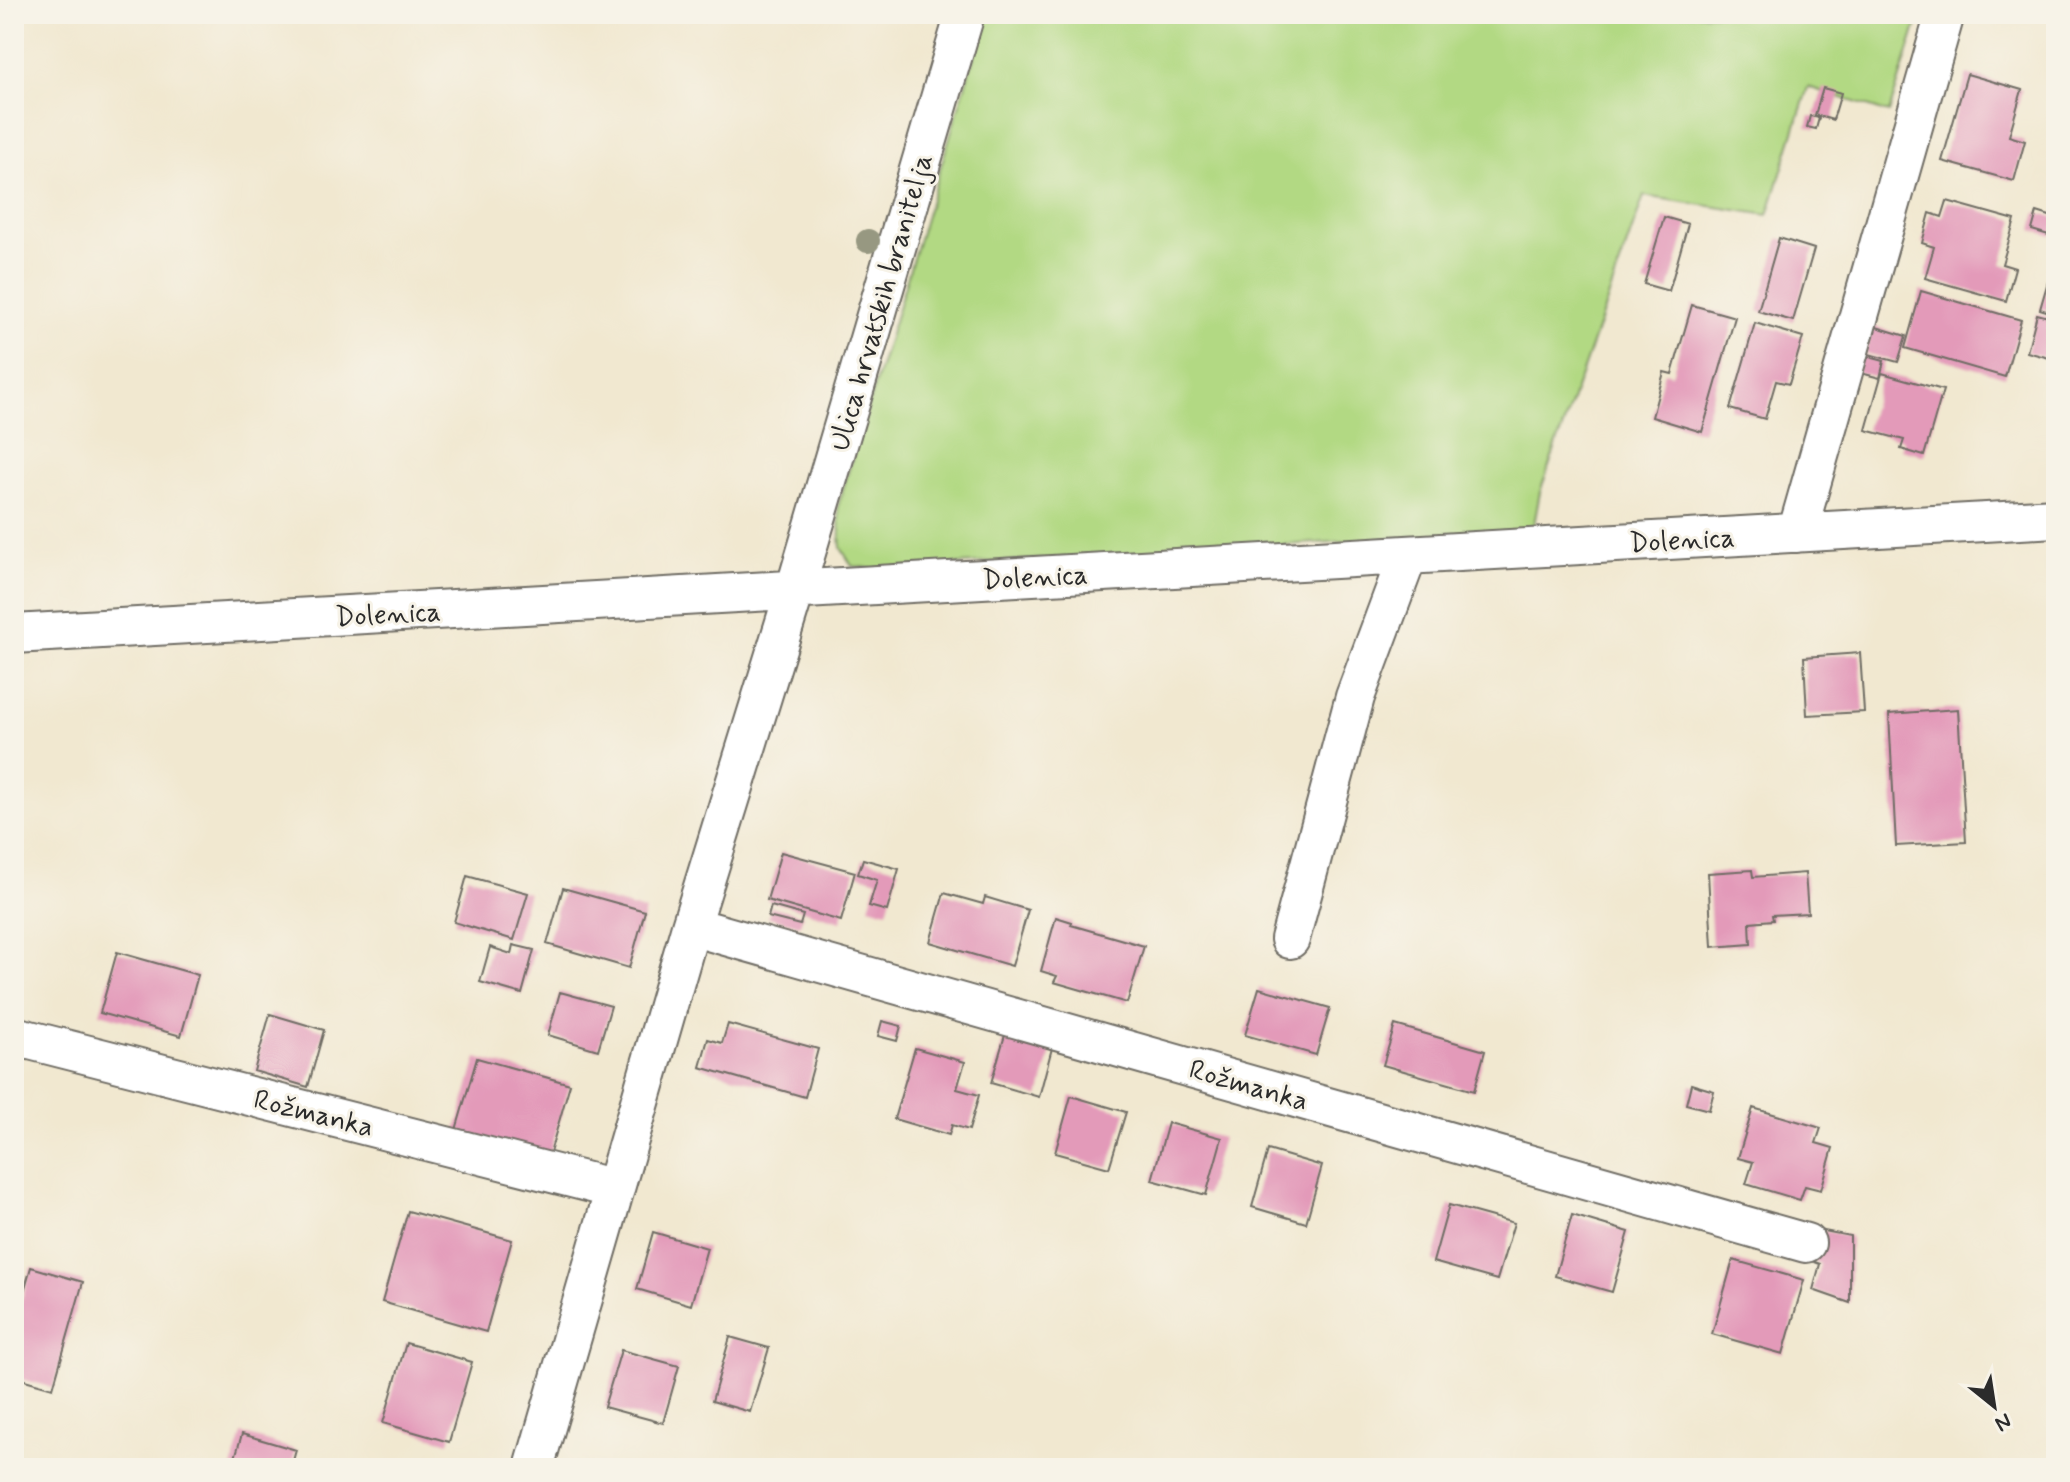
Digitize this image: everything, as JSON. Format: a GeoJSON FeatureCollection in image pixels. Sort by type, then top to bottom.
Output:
{"type":"FeatureCollection","features":[{"type":"Feature","properties":{"kind":"street","name":"Ulica hrvatskih branitelja"},"geometry":{"type":"LineString","coordinates":[[795,590],[965,14]]}},
{"type":"Feature","properties":{"kind":"street"},"geometry":{"type":"LineString","coordinates":[[1797,533],[1945,14]]}},
{"type":"Feature","properties":{"kind":"street","name":"Dolenica"},"geometry":{"type":"LineString","coordinates":[[14,634],[2056,518]]}},
{"type":"Feature","properties":{"kind":"street"},"geometry":{"type":"LineString","coordinates":[[1290,939],[1355,697],[1408,555]]}},
{"type":"Feature","properties":{"kind":"street"},"geometry":{"type":"LineString","coordinates":[[534,1468],[691,926],[795,590]]}},
{"type":"Feature","properties":{"kind":"street","name":"Rožmanka"},"geometry":{"type":"LineString","coordinates":[[691,926],[1806,1243]]}},
{"type":"Feature","properties":{"kind":"street","name":"Rožmanka"},"geometry":{"type":"LineString","coordinates":[[14,1036],[615,1189]]}},
{"type":"Feature","properties":{"kind":"green space"},"geometry":{"type":"Polygon","coordinates":[[[987,14],[1920,14],[1889,113],[1808,87],[1768,215],[1644,196],[1540,492],[1533,530],[877,569],[852,566],[841,548],[838,506],[987,14]]]}},
{"type":"Feature","properties":{"kind":"building"},"geometry":{"type":"Polygon","coordinates":[[[1967,74],[2022,90],[2009,136],[2025,141],[2014,181],[1942,161],[1967,74]]]}},
{"type":"Feature","properties":{"kind":"building"},"geometry":{"type":"Polygon","coordinates":[[[1823,88],[1841,93],[1833,120],[1815,115],[1823,88]]]}},
{"type":"Feature","properties":{"kind":"building"},"geometry":{"type":"Polygon","coordinates":[[[1810,116],[1819,118],[1816,129],[1807,127],[1810,116]]]}},
{"type":"Feature","properties":{"kind":"building"},"geometry":{"type":"Polygon","coordinates":[[[1947,201],[2015,220],[2002,264],[2015,268],[2006,301],[1925,278],[1934,247],[1922,243],[1930,213],[1942,217],[1947,201]]]}},
{"type":"Feature","properties":{"kind":"building"},"geometry":{"type":"Polygon","coordinates":[[[2037,212],[2056,218],[2052,236],[2032,230],[2037,212]]]}},
{"type":"Feature","properties":{"kind":"building"},"geometry":{"type":"Polygon","coordinates":[[[1664,217],[1688,224],[1669,291],[1644,284],[1664,217]]]}},
{"type":"Feature","properties":{"kind":"building"},"geometry":{"type":"Polygon","coordinates":[[[1779,238],[1814,249],[1793,321],[1758,311],[1779,238]]]}},
{"type":"Feature","properties":{"kind":"building"},"geometry":{"type":"Polygon","coordinates":[[[2049,278],[2056,280],[2056,314],[2040,309],[2049,278]]]}},
{"type":"Feature","properties":{"kind":"building"},"geometry":{"type":"Polygon","coordinates":[[[1921,291],[2021,320],[2005,377],[1905,348],[1921,291]]]}},
{"type":"Feature","properties":{"kind":"building"},"geometry":{"type":"Polygon","coordinates":[[[1692,305],[1735,317],[1702,432],[1652,417],[1664,372],[1672,374],[1692,305]]]}},
{"type":"Feature","properties":{"kind":"building"},"geometry":{"type":"Polygon","coordinates":[[[2037,314],[2056,319],[2053,359],[2027,352],[2037,314]]]}},
{"type":"Feature","properties":{"kind":"building"},"geometry":{"type":"Polygon","coordinates":[[[1755,323],[1803,337],[1789,384],[1776,381],[1765,419],[1730,409],[1755,323]]]}},
{"type":"Feature","properties":{"kind":"building"},"geometry":{"type":"Polygon","coordinates":[[[1873,326],[1906,336],[1898,362],[1865,353],[1873,326]]]}},
{"type":"Feature","properties":{"kind":"building"},"geometry":{"type":"Polygon","coordinates":[[[1862,355],[1884,361],[1880,378],[1857,372],[1862,355]]]}},
{"type":"Feature","properties":{"kind":"building"},"geometry":{"type":"Polygon","coordinates":[[[1882,373],[1943,390],[1924,456],[1901,449],[1904,440],[1866,430],[1882,373]]]}},
{"type":"Feature","properties":{"kind":"building"},"geometry":{"type":"Polygon","coordinates":[[[1860,653],[1864,712],[1807,715],[1804,657],[1860,653]]]}},
{"type":"Feature","properties":{"kind":"building"},"geometry":{"type":"Polygon","coordinates":[[[1958,709],[1966,842],[1896,846],[1889,714],[1958,709]]]}},
{"type":"Feature","properties":{"kind":"building"},"geometry":{"type":"Polygon","coordinates":[[[781,852],[855,872],[841,921],[767,900],[781,852]]]}},
{"type":"Feature","properties":{"kind":"building"},"geometry":{"type":"Polygon","coordinates":[[[863,859],[899,869],[887,911],[869,906],[877,880],[858,874],[863,859]]]}},
{"type":"Feature","properties":{"kind":"building"},"geometry":{"type":"Polygon","coordinates":[[[1752,870],[1753,877],[1805,873],[1808,913],[1772,915],[1773,920],[1750,922],[1751,944],[1712,947],[1708,873],[1752,870]]]}},
{"type":"Feature","properties":{"kind":"building"},"geometry":{"type":"Polygon","coordinates":[[[467,876],[528,893],[514,940],[454,922],[467,876]]]}},
{"type":"Feature","properties":{"kind":"building"},"geometry":{"type":"Polygon","coordinates":[[[563,888],[645,911],[629,968],[547,944],[563,888]]]}},
{"type":"Feature","properties":{"kind":"building"},"geometry":{"type":"Polygon","coordinates":[[[944,893],[983,904],[985,897],[1028,910],[1012,966],[930,942],[944,893]]]}},
{"type":"Feature","properties":{"kind":"building"},"geometry":{"type":"Polygon","coordinates":[[[771,906],[803,915],[800,925],[768,917],[771,906]]]}},
{"type":"Feature","properties":{"kind":"building"},"geometry":{"type":"Polygon","coordinates":[[[1056,917],[1072,922],[1071,925],[1144,946],[1127,1003],[1054,982],[1057,976],[1041,971],[1056,917]]]}},
{"type":"Feature","properties":{"kind":"building"},"geometry":{"type":"Polygon","coordinates":[[[513,945],[534,950],[522,994],[480,982],[490,947],[511,954],[513,945]]]}},
{"type":"Feature","properties":{"kind":"building"},"geometry":{"type":"Polygon","coordinates":[[[117,952],[198,975],[181,1036],[100,1013],[117,952]]]}},
{"type":"Feature","properties":{"kind":"building"},"geometry":{"type":"Polygon","coordinates":[[[1259,988],[1330,1008],[1316,1055],[1245,1035],[1259,988]]]}},
{"type":"Feature","properties":{"kind":"building"},"geometry":{"type":"Polygon","coordinates":[[[560,992],[611,1006],[598,1050],[548,1035],[560,992]]]}},
{"type":"Feature","properties":{"kind":"building"},"geometry":{"type":"Polygon","coordinates":[[[270,1014],[324,1030],[308,1087],[254,1071],[270,1014]]]}},
{"type":"Feature","properties":{"kind":"building"},"geometry":{"type":"Polygon","coordinates":[[[882,1021],[901,1026],[897,1041],[878,1036],[882,1021]]]}},
{"type":"Feature","properties":{"kind":"building"},"geometry":{"type":"Polygon","coordinates":[[[728,1024],[818,1049],[805,1097],[700,1067],[708,1039],[722,1043],[728,1024]]]}},
{"type":"Feature","properties":{"kind":"building"},"geometry":{"type":"Polygon","coordinates":[[[1395,1025],[1485,1051],[1474,1091],[1383,1065],[1395,1025]]]}},
{"type":"Feature","properties":{"kind":"building"},"geometry":{"type":"Polygon","coordinates":[[[1005,1035],[1052,1048],[1039,1097],[991,1083],[1005,1035]]]}},
{"type":"Feature","properties":{"kind":"building"},"geometry":{"type":"Polygon","coordinates":[[[915,1048],[965,1062],[957,1089],[979,1095],[969,1130],[952,1125],[949,1135],[894,1119],[915,1048]]]}},
{"type":"Feature","properties":{"kind":"building"},"geometry":{"type":"Polygon","coordinates":[[[477,1058],[570,1084],[549,1156],[456,1130],[477,1058]]]}},
{"type":"Feature","properties":{"kind":"building"},"geometry":{"type":"Polygon","coordinates":[[[1691,1084],[1714,1091],[1709,1110],[1686,1104],[1691,1084]]]}},
{"type":"Feature","properties":{"kind":"building"},"geometry":{"type":"Polygon","coordinates":[[[1071,1096],[1126,1112],[1109,1168],[1055,1153],[1071,1096]]]}},
{"type":"Feature","properties":{"kind":"building"},"geometry":{"type":"Polygon","coordinates":[[[1753,1108],[1821,1128],[1816,1143],[1833,1148],[1821,1190],[1805,1186],[1800,1200],[1746,1184],[1753,1162],[1738,1158],[1753,1108]]]}},
{"type":"Feature","properties":{"kind":"building"},"geometry":{"type":"Polygon","coordinates":[[[1168,1123],[1222,1138],[1206,1195],[1152,1180],[1168,1123]]]}},
{"type":"Feature","properties":{"kind":"building"},"geometry":{"type":"Polygon","coordinates":[[[1268,1150],[1322,1166],[1306,1223],[1252,1207],[1268,1150]]]}},
{"type":"Feature","properties":{"kind":"building"},"geometry":{"type":"Polygon","coordinates":[[[1449,1205],[1514,1223],[1497,1280],[1433,1262],[1449,1205]]]}},
{"type":"Feature","properties":{"kind":"building"},"geometry":{"type":"Polygon","coordinates":[[[408,1211],[512,1240],[486,1332],[382,1302],[408,1211]]]}},
{"type":"Feature","properties":{"kind":"building"},"geometry":{"type":"Polygon","coordinates":[[[1572,1215],[1629,1232],[1612,1292],[1555,1276],[1572,1215]]]}},
{"type":"Feature","properties":{"kind":"building"},"geometry":{"type":"Polygon","coordinates":[[[1819,1230],[1850,1236],[1850,1303],[1813,1290],[1820,1264],[1809,1260],[1819,1230]]]}},
{"type":"Feature","properties":{"kind":"building"},"geometry":{"type":"Polygon","coordinates":[[[653,1232],[707,1248],[691,1305],[637,1289],[653,1232]]]}},
{"type":"Feature","properties":{"kind":"building"},"geometry":{"type":"Polygon","coordinates":[[[1733,1260],[1804,1280],[1783,1354],[1712,1334],[1733,1260]]]}},
{"type":"Feature","properties":{"kind":"building"},"geometry":{"type":"Polygon","coordinates":[[[31,1267],[83,1282],[53,1388],[14,1377],[14,1326],[31,1267]]]}},
{"type":"Feature","properties":{"kind":"building"},"geometry":{"type":"Polygon","coordinates":[[[730,1337],[769,1348],[750,1412],[712,1401],[730,1337]]]}},
{"type":"Feature","properties":{"kind":"building"},"geometry":{"type":"Polygon","coordinates":[[[406,1343],[472,1362],[449,1442],[383,1423],[406,1343]]]}},
{"type":"Feature","properties":{"kind":"building"},"geometry":{"type":"Polygon","coordinates":[[[621,1350],[679,1366],[663,1423],[604,1407],[621,1350]]]}},
{"type":"Feature","properties":{"kind":"building"},"geometry":{"type":"Polygon","coordinates":[[[242,1434],[296,1450],[291,1468],[232,1468],[242,1434]]]}}]}
